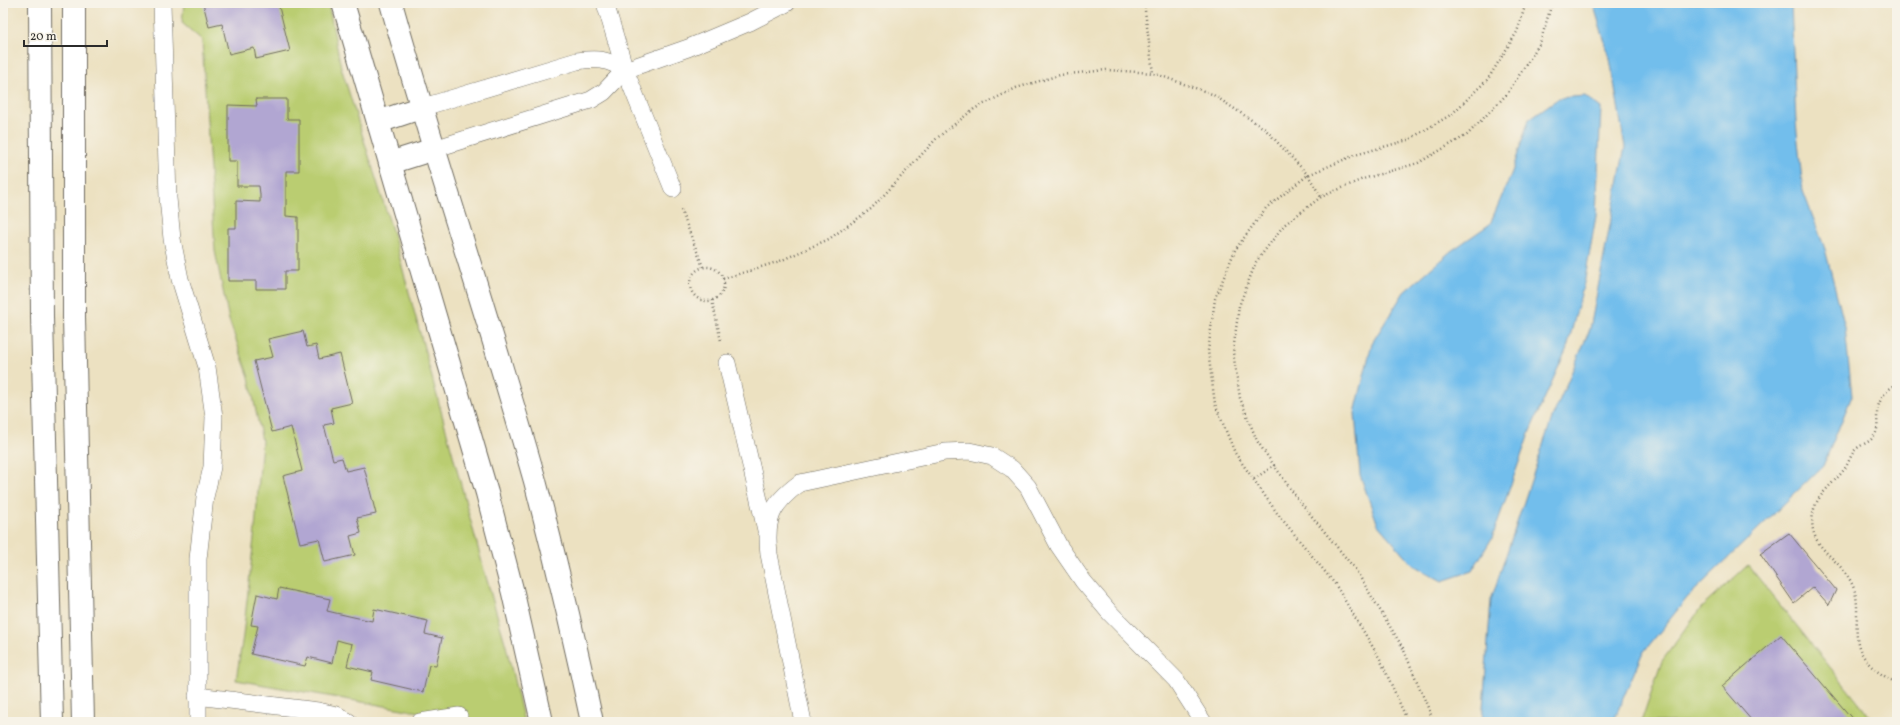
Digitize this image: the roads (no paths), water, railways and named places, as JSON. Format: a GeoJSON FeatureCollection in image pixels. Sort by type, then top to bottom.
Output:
{"type":"FeatureCollection","features":[{"type":"Feature","properties":{"kind":"street"},"geometry":{"type":"LineString","coordinates":[[40,3],[42,317],[52,722]]}},
{"type":"Feature","properties":{"kind":"street"},"geometry":{"type":"LineString","coordinates":[[74,3],[74,317],[83,722]]}},
{"type":"Feature","properties":{"kind":"street"},"geometry":{"type":"LineString","coordinates":[[343,3],[459,393],[487,493],[513,593],[542,722]]}},
{"type":"Feature","properties":{"kind":"street"},"geometry":{"type":"LineString","coordinates":[[391,3],[420,108],[506,381],[535,482],[561,583],[592,722]]}},
{"type":"Feature","properties":{"kind":"street"},"geometry":{"type":"LineString","coordinates":[[378,122],[420,108]]}},
{"type":"Feature","properties":{"kind":"street"},"geometry":{"type":"LineString","coordinates":[[390,163],[434,149]]}},
{"type":"Feature","properties":{"kind":"lane"},"geometry":{"type":"LineString","coordinates":[[162,3],[168,198],[172,239],[180,279],[207,367],[214,417],[212,467],[204,505],[198,559],[198,722]]}},
{"type":"Feature","properties":{"kind":"lane"},"geometry":{"type":"LineString","coordinates":[[605,3],[625,70],[673,189]]}},
{"type":"Feature","properties":{"kind":"lane"},"geometry":{"type":"LineString","coordinates":[[434,149],[591,100],[604,92],[625,70],[688,48],[750,22],[787,3]]}},
{"type":"Feature","properties":{"kind":"lane"},"geometry":{"type":"LineString","coordinates":[[420,108],[577,60],[594,58],[610,61],[625,70]]}},
{"type":"Feature","properties":{"kind":"lane"},"geometry":{"type":"LineString","coordinates":[[726,363],[766,533],[804,722]]}},
{"type":"Feature","properties":{"kind":"lane"},"geometry":{"type":"LineString","coordinates":[[766,533],[772,513],[783,495],[800,484],[945,452],[969,451],[992,456],[1012,469],[1028,487],[1059,546],[1083,581],[1110,613],[1176,680],[1203,722]]}},
{"type":"Feature","properties":{"kind":"lane"},"geometry":{"type":"LineString","coordinates":[[197,696],[318,711],[337,715],[349,722]]}},
{"type":"Feature","properties":{"kind":"lane"},"geometry":{"type":"LineString","coordinates":[[420,722],[458,716]]}},
{"type":"Feature","properties":{"kind":"water"},"geometry":{"type":"Polygon","coordinates":[[[1593,3],[1791,3],[1796,122],[1803,191],[1825,249],[1845,327],[1852,396],[1823,466],[1687,598],[1642,654],[1613,722],[1482,722],[1491,600],[1552,418],[1590,329],[1625,147],[1610,59],[1593,3]]]}},
{"type":"Feature","properties":{"kind":"water"},"geometry":{"type":"Polygon","coordinates":[[[1585,96],[1601,108],[1596,216],[1585,279],[1567,348],[1530,431],[1492,538],[1472,571],[1442,581],[1413,565],[1378,525],[1360,475],[1355,413],[1372,343],[1404,292],[1451,251],[1490,224],[1512,172],[1529,119],[1559,98],[1585,96]]]}}]}
